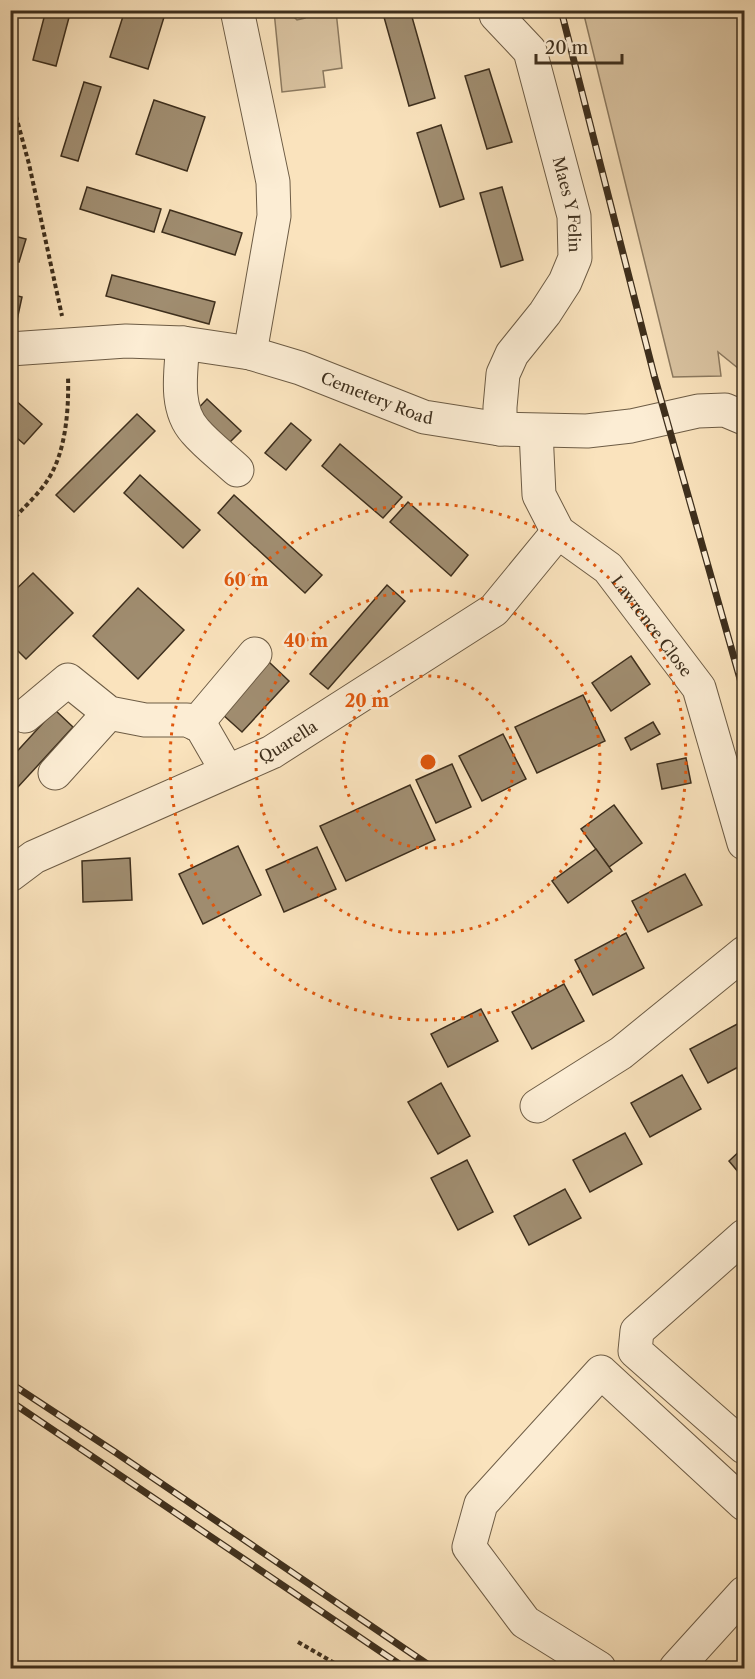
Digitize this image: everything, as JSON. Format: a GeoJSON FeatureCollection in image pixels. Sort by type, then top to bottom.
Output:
{"type":"FeatureCollection","features":[{"type":"Feature","properties":{"kind":"street"},"geometry":{"type":"LineString","coordinates":[[237,10],[273,182],[274,216],[250,353]]}},
{"type":"Feature","properties":{"kind":"street","name":"Maes Y Felin"},"geometry":{"type":"LineString","coordinates":[[495,10],[496,15],[530,51],[574,216],[575,258],[565,282],[545,313],[512,354],[503,374],[500,429]]}},
{"type":"Feature","properties":{"kind":"street","name":"Cemetery Road"},"geometry":{"type":"LineString","coordinates":[[10,349],[126,341],[183,344],[250,353],[300,368],[424,417],[500,429],[587,431],[631,426],[698,411],[724,410],[744,418]]}},
{"type":"Feature","properties":{"kind":"street"},"geometry":{"type":"LineString","coordinates":[[183,344],[181,397],[185,414],[193,430],[237,470]]}},
{"type":"Feature","properties":{"kind":"street","name":"Lawrence Close"},"geometry":{"type":"LineString","coordinates":[[536,431],[539,495],[558,532],[608,568],[699,688],[744,843]]}},
{"type":"Feature","properties":{"kind":"street","name":"Quarella"},"geometry":{"type":"LineString","coordinates":[[10,875],[34,857],[272,752],[494,609],[558,532]]}},
{"type":"Feature","properties":{"kind":"street"},"geometry":{"type":"LineString","coordinates":[[196,724],[255,654]]}},
{"type":"Feature","properties":{"kind":"street"},"geometry":{"type":"LineString","coordinates":[[25,716],[68,680],[109,713],[145,720],[188,720],[201,726],[227,771]]}},
{"type":"Feature","properties":{"kind":"street"},"geometry":{"type":"LineString","coordinates":[[55,773],[109,713]]}},
{"type":"Feature","properties":{"kind":"street"},"geometry":{"type":"LineString","coordinates":[[537,1106],[621,1053],[744,953]]}},
{"type":"Feature","properties":{"kind":"street"},"geometry":{"type":"LineString","coordinates":[[744,1236],[638,1331],[635,1351],[744,1447]]}},
{"type":"Feature","properties":{"kind":"street"},"geometry":{"type":"LineString","coordinates":[[599,1668],[525,1622],[469,1547],[481,1504],[600,1372],[744,1503]]}},
{"type":"Feature","properties":{"kind":"street"},"geometry":{"type":"LineString","coordinates":[[676,1668],[744,1593]]}},
{"type":"Feature","properties":{"kind":"path"},"geometry":{"type":"LineString","coordinates":[[10,94],[29,164],[64,325]]}},
{"type":"Feature","properties":{"kind":"path"},"geometry":{"type":"LineString","coordinates":[[10,523],[48,480],[56,461],[68,411],[68,366]]}},
{"type":"Feature","properties":{"kind":"path"},"geometry":{"type":"LineString","coordinates":[[298,1642],[343,1668]]}},
{"type":"Feature","properties":{"kind":"shaded area"},"geometry":{"type":"Polygon","coordinates":[[[274,11],[290,11],[297,20],[305,18],[311,11],[336,11],[342,68],[323,71],[325,87],[282,92],[274,11]]]}},
{"type":"Feature","properties":{"kind":"shaded area"},"geometry":{"type":"Polygon","coordinates":[[[583,11],[744,11],[744,373],[718,352],[721,376],[673,377],[583,11]]]}},
{"type":"Feature","properties":{"kind":"building"},"geometry":{"type":"Polygon","coordinates":[[[46,10],[71,10],[56,66],[33,60],[46,10]]]}},
{"type":"Feature","properties":{"kind":"building"},"geometry":{"type":"Polygon","coordinates":[[[125,10],[155,10],[165,14],[148,69],[110,57],[125,10]]]}},
{"type":"Feature","properties":{"kind":"building"},"geometry":{"type":"Polygon","coordinates":[[[382,10],[410,10],[435,98],[409,106],[382,10]]]}},
{"type":"Feature","properties":{"kind":"building"},"geometry":{"type":"Polygon","coordinates":[[[489,69],[512,142],[487,149],[465,76],[489,69]]]}},
{"type":"Feature","properties":{"kind":"building"},"geometry":{"type":"Polygon","coordinates":[[[84,82],[101,87],[78,161],[61,156],[84,82]]]}},
{"type":"Feature","properties":{"kind":"building"},"geometry":{"type":"Polygon","coordinates":[[[154,100],[205,117],[187,171],[136,154],[154,100]]]}},
{"type":"Feature","properties":{"kind":"building"},"geometry":{"type":"Polygon","coordinates":[[[441,125],[464,199],[440,207],[417,133],[441,125]]]}},
{"type":"Feature","properties":{"kind":"building"},"geometry":{"type":"Polygon","coordinates":[[[87,187],[161,209],[154,232],[80,209],[87,187]]]}},
{"type":"Feature","properties":{"kind":"building"},"geometry":{"type":"Polygon","coordinates":[[[502,187],[523,260],[501,267],[480,193],[502,187]]]}},
{"type":"Feature","properties":{"kind":"building"},"geometry":{"type":"Polygon","coordinates":[[[170,210],[242,233],[235,255],[162,232],[170,210]]]}},
{"type":"Feature","properties":{"kind":"building"},"geometry":{"type":"Polygon","coordinates":[[[10,235],[26,239],[19,262],[10,259],[10,235]]]}},
{"type":"Feature","properties":{"kind":"building"},"geometry":{"type":"Polygon","coordinates":[[[112,275],[215,302],[209,324],[106,296],[112,275]]]}},
{"type":"Feature","properties":{"kind":"building"},"geometry":{"type":"Polygon","coordinates":[[[10,294],[22,297],[17,320],[10,319],[10,294]]]}},
{"type":"Feature","properties":{"kind":"building"},"geometry":{"type":"Polygon","coordinates":[[[13,398],[42,424],[24,444],[10,432],[10,402],[13,398]]]}},
{"type":"Feature","properties":{"kind":"building"},"geometry":{"type":"Polygon","coordinates":[[[207,399],[241,431],[224,448],[191,416],[207,399]]]}},
{"type":"Feature","properties":{"kind":"building"},"geometry":{"type":"Polygon","coordinates":[[[137,414],[155,431],[74,512],[56,495],[137,414]]]}},
{"type":"Feature","properties":{"kind":"building"},"geometry":{"type":"Polygon","coordinates":[[[291,423],[311,440],[286,470],[265,453],[291,423]]]}},
{"type":"Feature","properties":{"kind":"building"},"geometry":{"type":"Polygon","coordinates":[[[340,444],[402,497],[383,518],[322,466],[340,444]]]}},
{"type":"Feature","properties":{"kind":"building"},"geometry":{"type":"Polygon","coordinates":[[[140,475],[200,530],[183,548],[124,493],[140,475]]]}},
{"type":"Feature","properties":{"kind":"building"},"geometry":{"type":"Polygon","coordinates":[[[234,495],[322,575],[305,593],[218,513],[234,495]]]}},
{"type":"Feature","properties":{"kind":"building"},"geometry":{"type":"Polygon","coordinates":[[[408,502],[468,555],[451,576],[390,522],[408,502]]]}},
{"type":"Feature","properties":{"kind":"building"},"geometry":{"type":"Polygon","coordinates":[[[33,573],[73,613],[26,659],[10,643],[10,595],[33,573]]]}},
{"type":"Feature","properties":{"kind":"building"},"geometry":{"type":"Polygon","coordinates":[[[387,585],[405,601],[328,689],[310,674],[387,585]]]}},
{"type":"Feature","properties":{"kind":"building"},"geometry":{"type":"Polygon","coordinates":[[[138,588],[184,630],[138,679],[93,636],[138,588]]]}},
{"type":"Feature","properties":{"kind":"building"},"geometry":{"type":"Polygon","coordinates":[[[631,656],[650,684],[611,711],[592,683],[631,656]]]}},
{"type":"Feature","properties":{"kind":"building"},"geometry":{"type":"Polygon","coordinates":[[[269,662],[289,681],[242,732],[222,714],[269,662]]]}},
{"type":"Feature","properties":{"kind":"building"},"geometry":{"type":"Polygon","coordinates":[[[583,695],[605,741],[537,773],[515,727],[583,695]]]}},
{"type":"Feature","properties":{"kind":"building"},"geometry":{"type":"Polygon","coordinates":[[[55,710],[73,727],[18,787],[10,779],[10,759],[55,710]]]}},
{"type":"Feature","properties":{"kind":"building"},"geometry":{"type":"Polygon","coordinates":[[[653,722],[660,734],[631,750],[625,738],[653,722]]]}},
{"type":"Feature","properties":{"kind":"building"},"geometry":{"type":"Polygon","coordinates":[[[503,734],[526,779],[482,801],[459,756],[503,734]]]}},
{"type":"Feature","properties":{"kind":"building"},"geometry":{"type":"Polygon","coordinates":[[[686,758],[691,783],[662,789],[657,764],[686,758]]]}},
{"type":"Feature","properties":{"kind":"building"},"geometry":{"type":"Polygon","coordinates":[[[452,764],[471,807],[436,823],[416,780],[452,764]]]}},
{"type":"Feature","properties":{"kind":"building"},"geometry":{"type":"Polygon","coordinates":[[[410,785],[435,840],[346,881],[320,826],[410,785]]]}},
{"type":"Feature","properties":{"kind":"building"},"geometry":{"type":"Polygon","coordinates":[[[614,805],[642,843],[609,867],[581,829],[614,805]]]}},
{"type":"Feature","properties":{"kind":"building"},"geometry":{"type":"Polygon","coordinates":[[[238,846],[261,895],[203,924],[179,874],[238,846]]]}},
{"type":"Feature","properties":{"kind":"building"},"geometry":{"type":"Polygon","coordinates":[[[317,847],[336,889],[284,912],[266,870],[317,847]]]}},
{"type":"Feature","properties":{"kind":"building"},"geometry":{"type":"Polygon","coordinates":[[[596,849],[612,871],[568,903],[552,881],[596,849]]]}},
{"type":"Feature","properties":{"kind":"building"},"geometry":{"type":"Polygon","coordinates":[[[130,858],[132,900],[83,902],[82,861],[130,858]]]}},
{"type":"Feature","properties":{"kind":"building"},"geometry":{"type":"Polygon","coordinates":[[[685,874],[702,905],[648,932],[632,901],[685,874]]]}},
{"type":"Feature","properties":{"kind":"building"},"geometry":{"type":"Polygon","coordinates":[[[626,933],[644,968],[593,995],[575,960],[626,933]]]}},
{"type":"Feature","properties":{"kind":"building"},"geometry":{"type":"Polygon","coordinates":[[[564,984],[584,1021],[532,1049],[512,1012],[564,984]]]}},
{"type":"Feature","properties":{"kind":"building"},"geometry":{"type":"Polygon","coordinates":[[[481,1009],[498,1041],[448,1067],[431,1034],[481,1009]]]}},
{"type":"Feature","properties":{"kind":"building"},"geometry":{"type":"Polygon","coordinates":[[[743,1021],[744,1064],[708,1083],[690,1049],[743,1021]]]}},
{"type":"Feature","properties":{"kind":"building"},"geometry":{"type":"Polygon","coordinates":[[[682,1075],[701,1109],[650,1137],[631,1103],[682,1075]]]}},
{"type":"Feature","properties":{"kind":"building"},"geometry":{"type":"Polygon","coordinates":[[[441,1083],[470,1136],[438,1154],[408,1102],[441,1083]]]}},
{"type":"Feature","properties":{"kind":"building"},"geometry":{"type":"Polygon","coordinates":[[[625,1133],[642,1164],[590,1192],[573,1160],[625,1133]]]}},
{"type":"Feature","properties":{"kind":"building"},"geometry":{"type":"Polygon","coordinates":[[[744,1147],[744,1179],[729,1161],[744,1147]]]}},
{"type":"Feature","properties":{"kind":"building"},"geometry":{"type":"Polygon","coordinates":[[[467,1160],[493,1212],[458,1230],[431,1178],[467,1160]]]}},
{"type":"Feature","properties":{"kind":"building"},"geometry":{"type":"Polygon","coordinates":[[[565,1189],[581,1218],[529,1245],[514,1216],[565,1189]]]}},
{"type":"Feature","properties":{"kind":"railway"},"geometry":{"type":"LineString","coordinates":[[561,10],[654,375],[744,693]]}},
{"type":"Feature","properties":{"kind":"railway"},"geometry":{"type":"LineString","coordinates":[[10,1383],[433,1668]]}},
{"type":"Feature","properties":{"kind":"railway"},"geometry":{"type":"LineString","coordinates":[[10,1401],[405,1668]]}}]}
